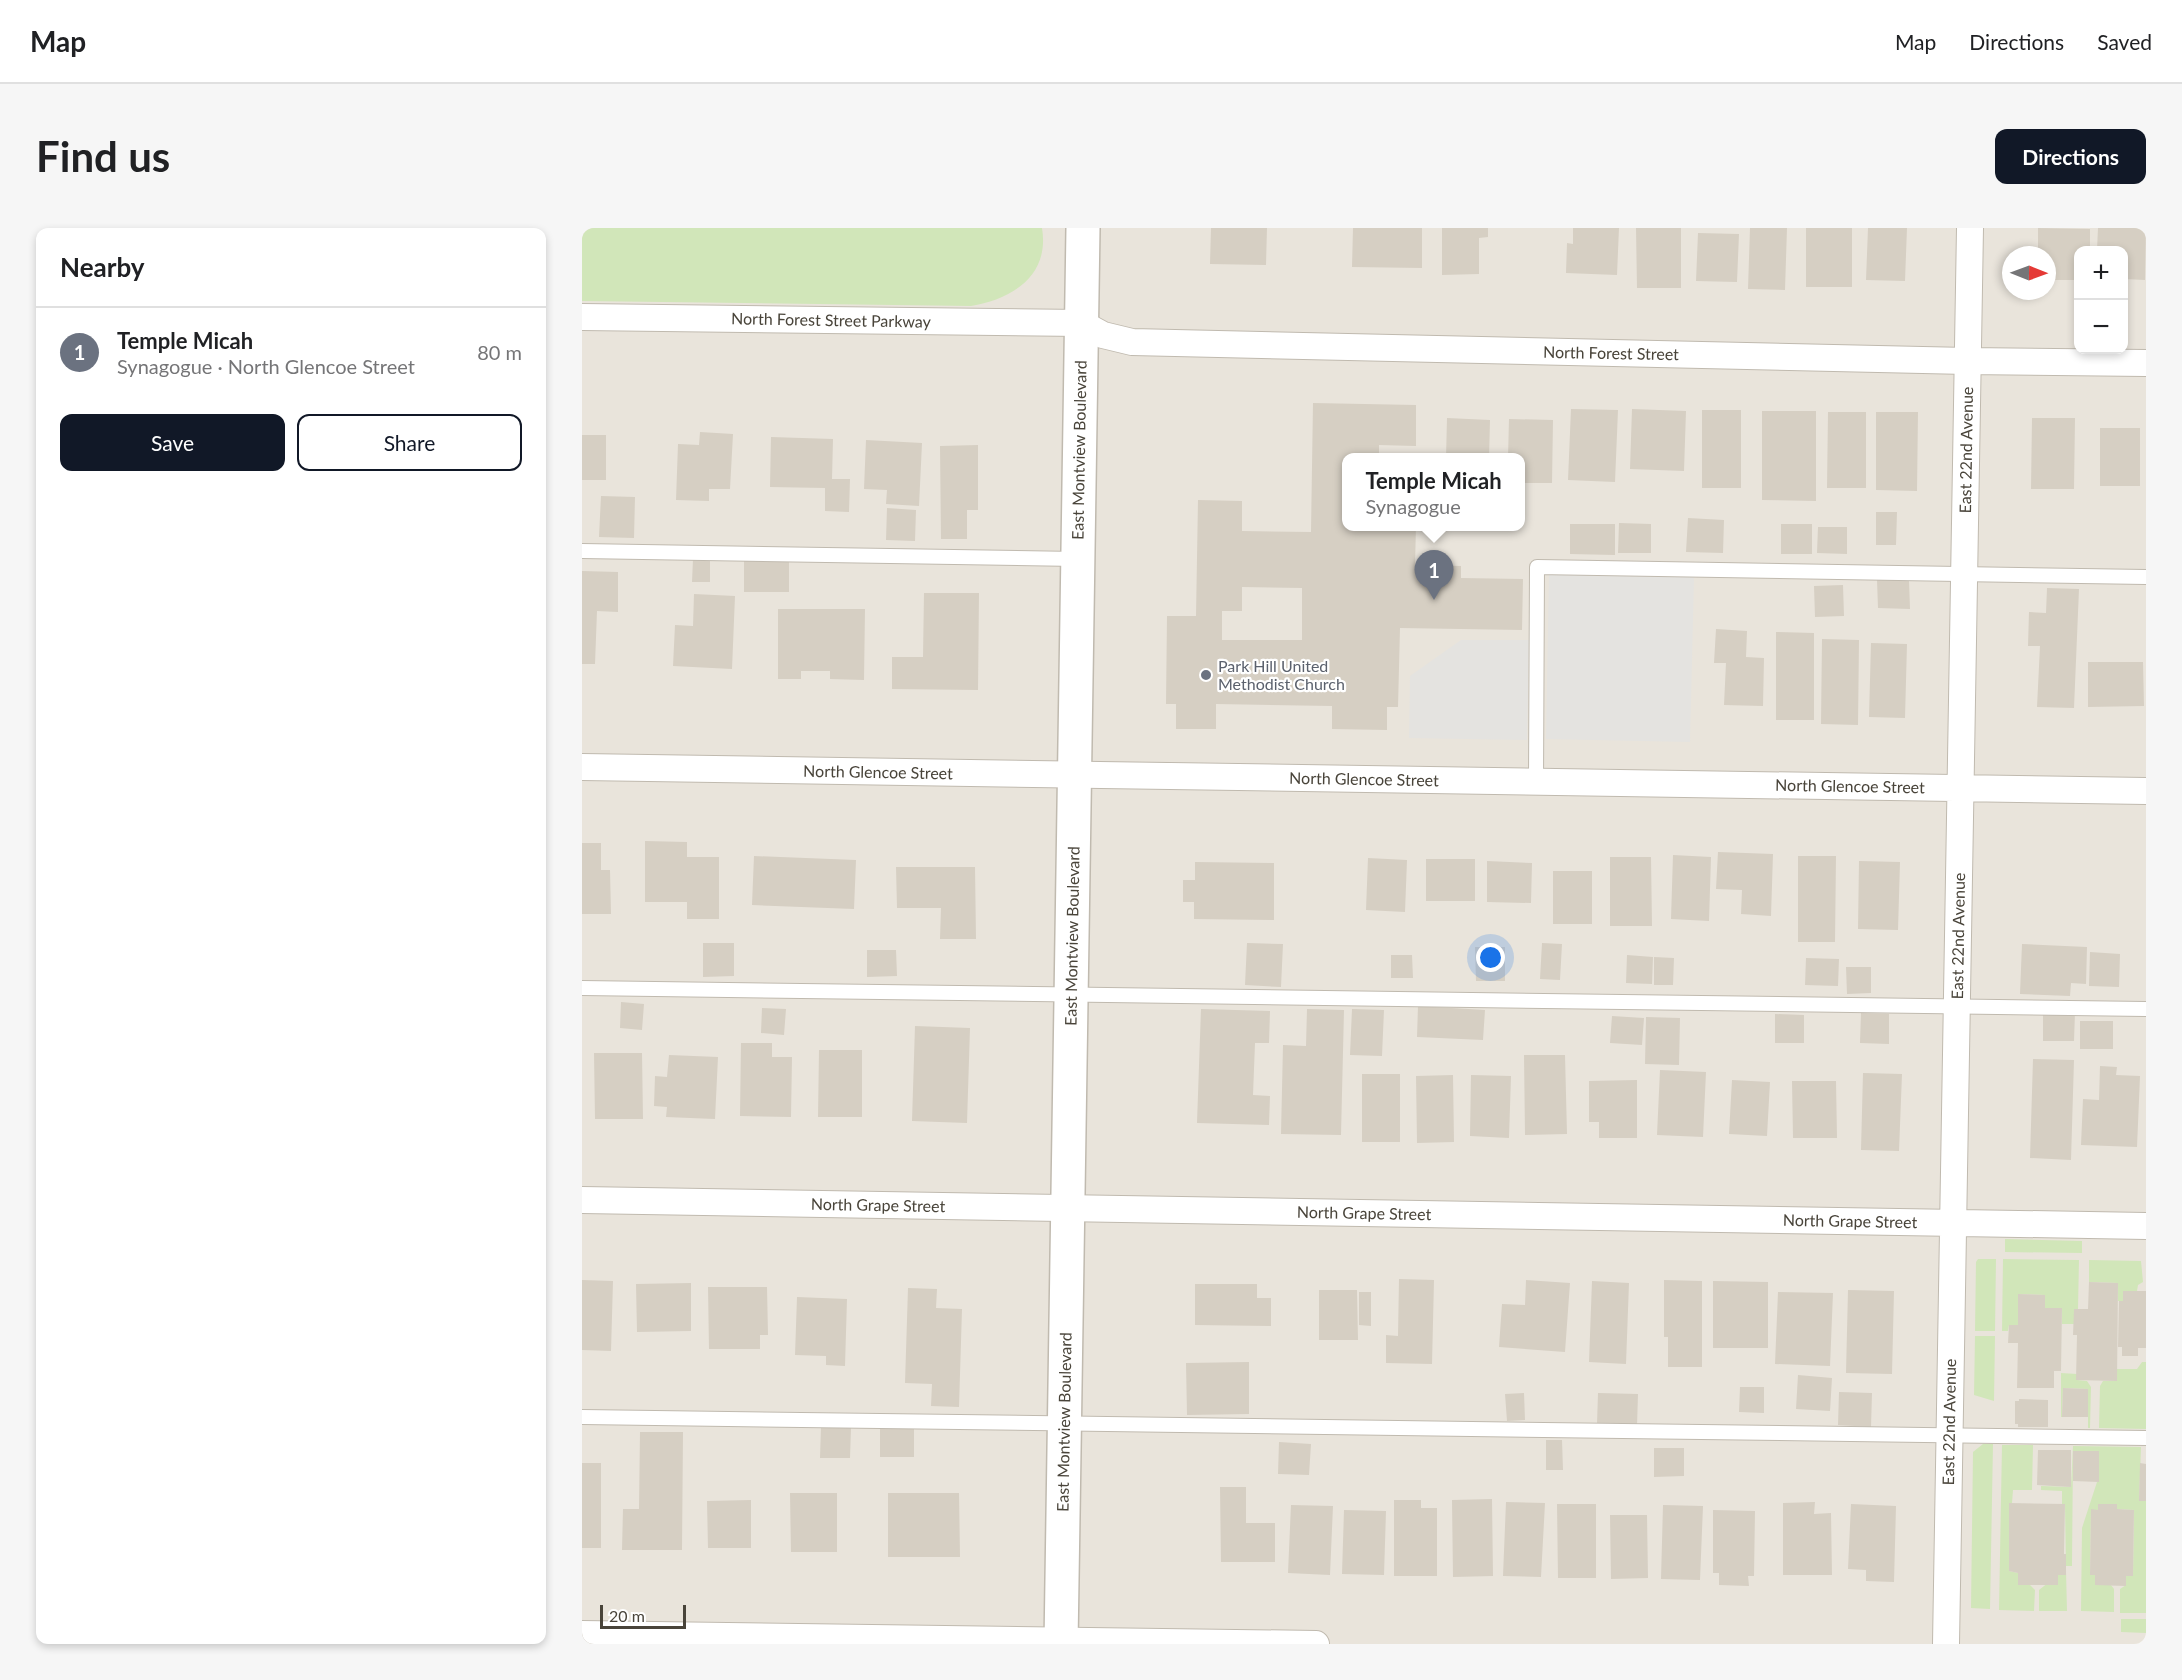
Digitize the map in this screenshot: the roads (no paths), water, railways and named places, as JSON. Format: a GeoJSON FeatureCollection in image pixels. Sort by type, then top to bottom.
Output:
{"type":"FeatureCollection","features":[{"type":"Feature","properties":{"kind":"street","name":"East Montview Boulevard"},"geometry":{"type":"LineString","coordinates":[[1061,1642],[1083,228]]}},
{"type":"Feature","properties":{"kind":"street","name":"East 22nd Avenue"},"geometry":{"type":"LineString","coordinates":[[1946,1644],[1970,228]]}},
{"type":"Feature","properties":{"kind":"street","name":"North Forest Street Parkway"},"geometry":{"type":"LineString","coordinates":[[582,317],[1081,323]]}},
{"type":"Feature","properties":{"kind":"street","name":"North Forest Street"},"geometry":{"type":"LineString","coordinates":[[1081,323],[1102,335],[1132,342],[2146,363]]}},
{"type":"Feature","properties":{"kind":"street","name":"North Glencoe Street"},"geometry":{"type":"LineString","coordinates":[[582,767],[2146,791]]}},
{"type":"Feature","properties":{"kind":"street","name":"North Grape Street"},"geometry":{"type":"LineString","coordinates":[[582,1200],[2146,1226]]}},
{"type":"Feature","properties":{"kind":"street"},"geometry":{"type":"LineString","coordinates":[[582,1634],[1316,1644]]}},
{"type":"Feature","properties":{"kind":"lane"},"geometry":{"type":"LineString","coordinates":[[582,551],[1077,559]]}},
{"type":"Feature","properties":{"kind":"lane"},"geometry":{"type":"LineString","coordinates":[[1536,782],[1538,567],[2146,578]]}},
{"type":"Feature","properties":{"kind":"lane"},"geometry":{"type":"LineString","coordinates":[[582,988],[2146,1009]]}},
{"type":"Feature","properties":{"kind":"lane"},"geometry":{"type":"LineString","coordinates":[[582,1417],[2146,1438]]}},
{"type":"Feature","properties":{"kind":"place","name":"Temple Micah"},"geometry":{"type":"Point","coordinates":[1434,600]}},
{"type":"Feature","properties":{"kind":"place","name":"Park Hill United Methodist Church"},"geometry":{"type":"Point","coordinates":[1206,675]}}]}
